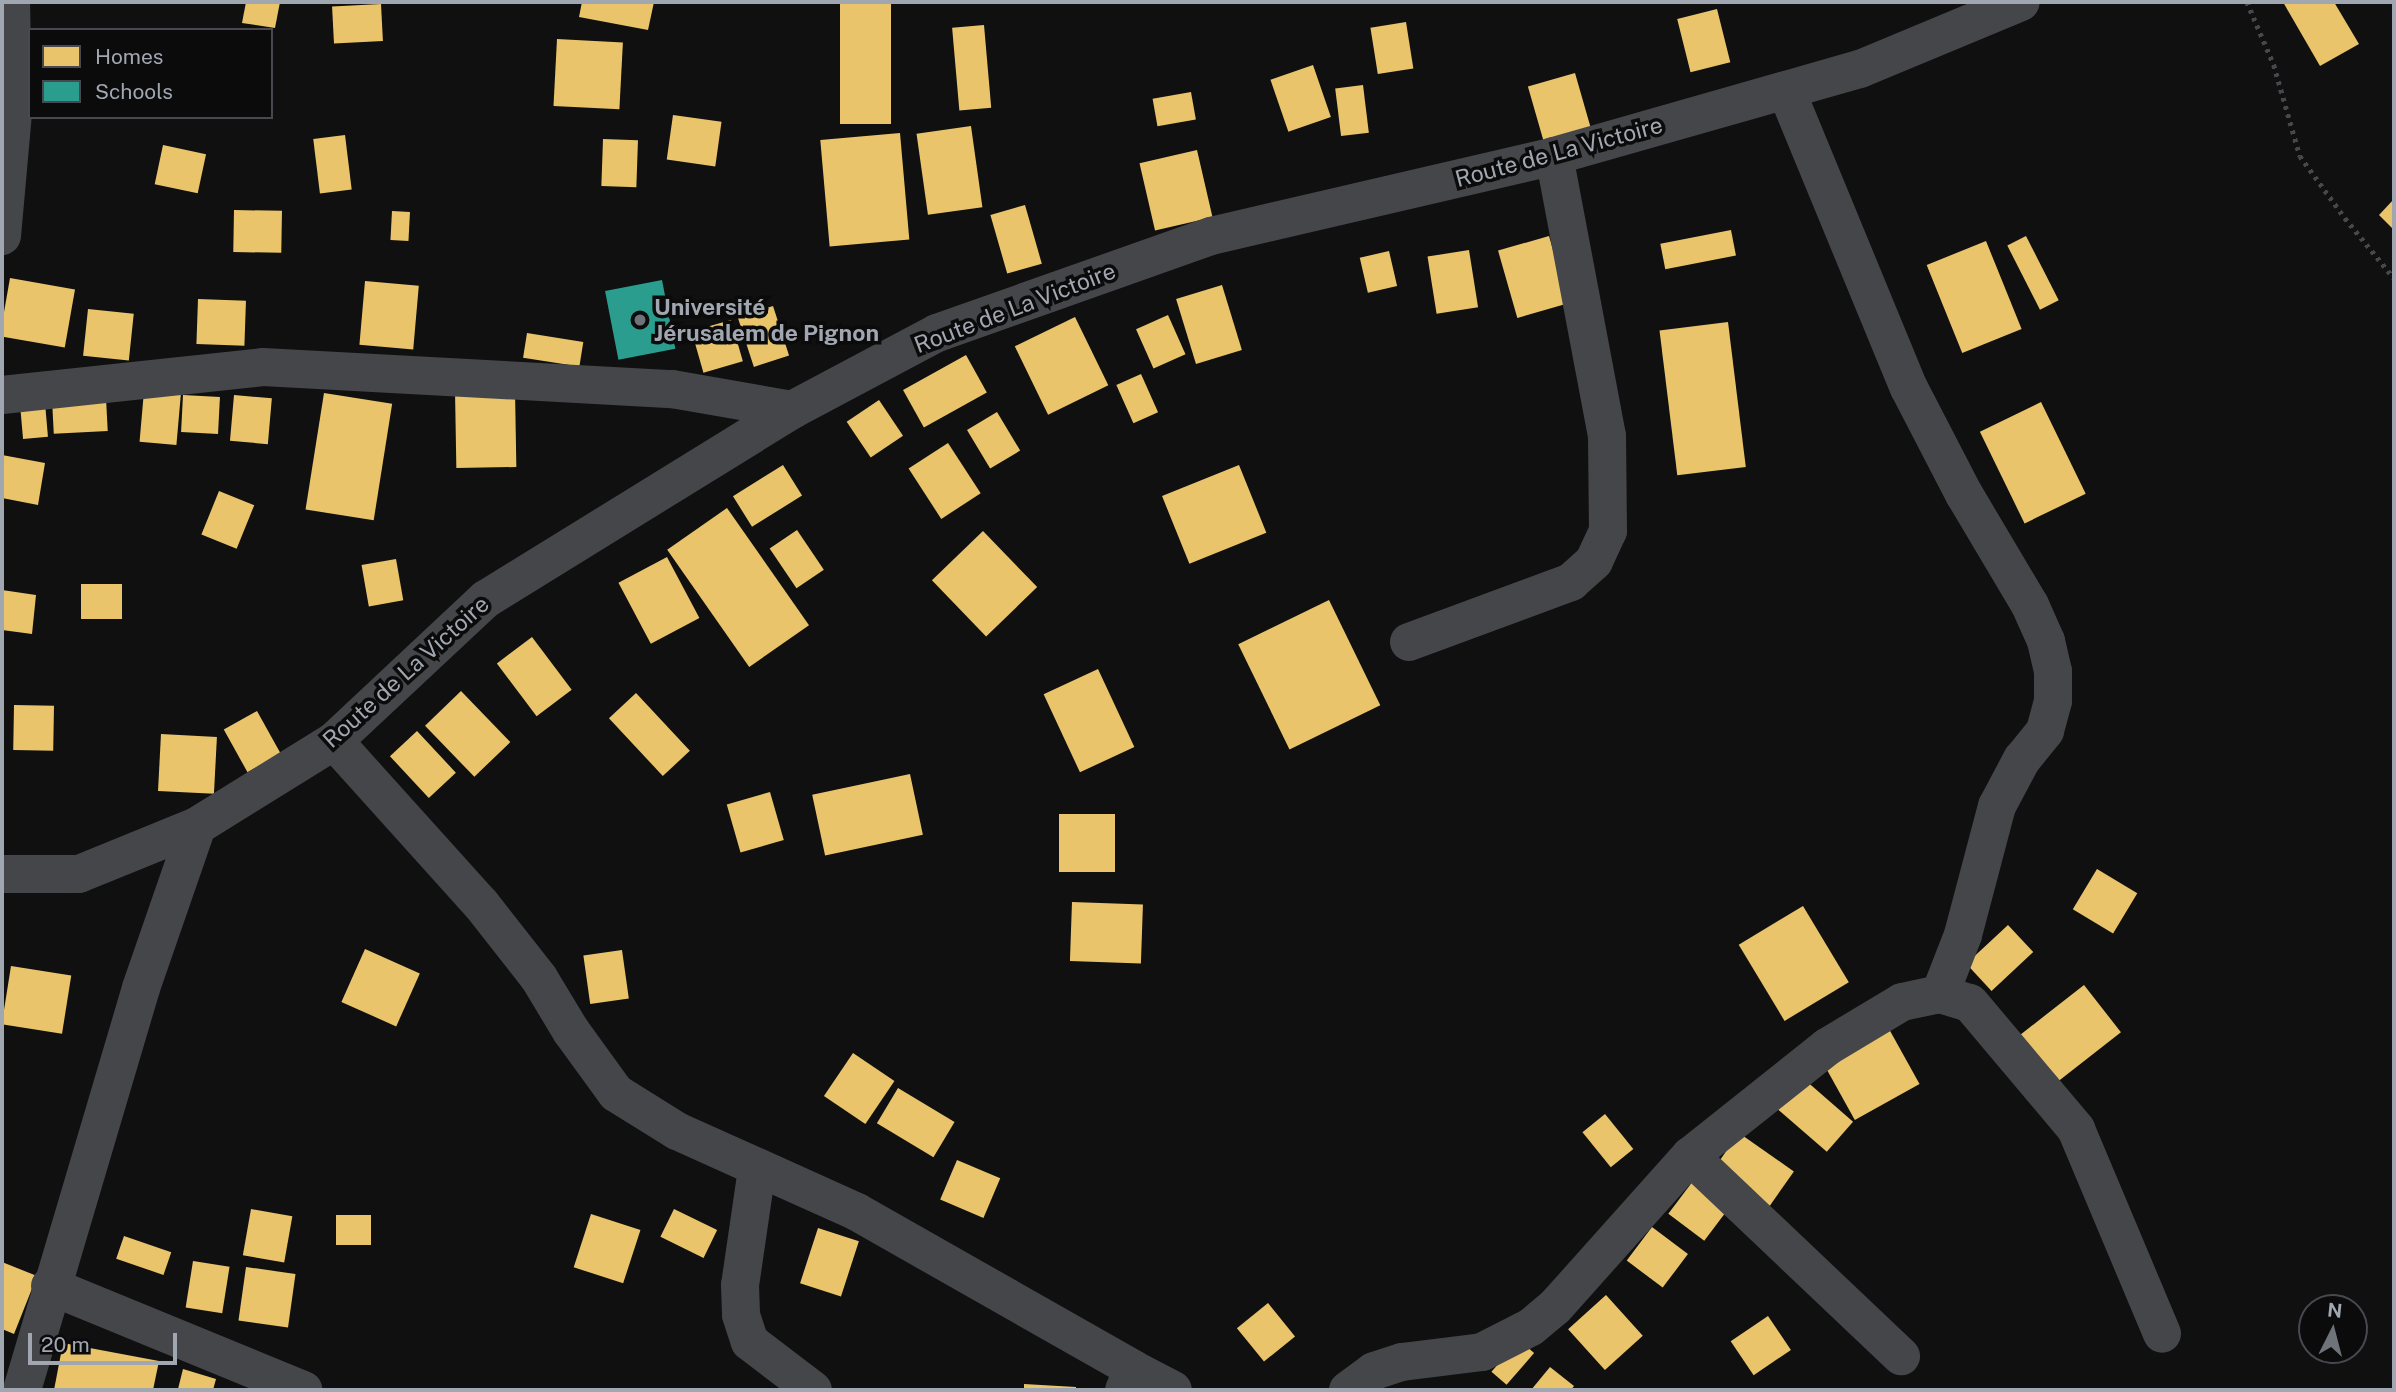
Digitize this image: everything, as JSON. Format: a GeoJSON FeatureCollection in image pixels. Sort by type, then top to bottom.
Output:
{"type":"FeatureCollection","features":[{"type":"Feature","properties":{"kind":"street"},"geometry":{"type":"LineString","coordinates":[[2,236],[13,113],[11,2]]}},
{"type":"Feature","properties":{"kind":"street","name":"Route de La Victoire"},"geometry":{"type":"LineString","coordinates":[[2,874],[79,874],[197,826],[334,741],[486,599],[792,410],[937,333],[1211,236],[1554,156],[1860,69],[2021,2]]}},
{"type":"Feature","properties":{"kind":"street"},"geometry":{"type":"LineString","coordinates":[[1786,90],[1909,388],[1964,494],[2030,606],[2046,641],[2053,671],[2053,701],[2045,731],[2015,771],[1997,807],[1963,935],[1940,994]]}},
{"type":"Feature","properties":{"kind":"street"},"geometry":{"type":"LineString","coordinates":[[1409,642],[1571,582],[1594,561],[1608,531],[1607,436],[1554,156]]}},
{"type":"Feature","properties":{"kind":"street"},"geometry":{"type":"LineString","coordinates":[[2,396],[263,367],[672,389],[792,410]]}},
{"type":"Feature","properties":{"kind":"street"},"geometry":{"type":"LineString","coordinates":[[334,741],[481,904],[539,978],[571,1031],[616,1093],[677,1131],[856,1212],[1128,1379],[1173,1390]]}},
{"type":"Feature","properties":{"kind":"street"},"geometry":{"type":"LineString","coordinates":[[22,1390],[50,1286],[141,988],[197,826]]}},
{"type":"Feature","properties":{"kind":"street"},"geometry":{"type":"LineString","coordinates":[[1348,1390],[1374,1371],[1402,1362],[1482,1352],[1531,1327],[1555,1307],[1690,1156],[1827,1047],[1902,1002],[1940,994],[1970,1003],[2076,1129],[2162,1334]]}},
{"type":"Feature","properties":{"kind":"street"},"geometry":{"type":"LineString","coordinates":[[1690,1156],[1901,1356]]}},
{"type":"Feature","properties":{"kind":"street"},"geometry":{"type":"LineString","coordinates":[[757,1169],[740,1285],[741,1315],[750,1342],[813,1390]]}},
{"type":"Feature","properties":{"kind":"street"},"geometry":{"type":"LineString","coordinates":[[50,1286],[304,1390]]}},
{"type":"Feature","properties":{"kind":"path"},"geometry":{"type":"LineString","coordinates":[[2247,2],[2274,65],[2300,156],[2345,218],[2394,278]]}},
{"type":"Feature","properties":{"kind":"building: Homes"},"geometry":{"type":"Polygon","coordinates":[[[246,2],[280,2],[275,28],[242,23],[246,2]]]}},
{"type":"Feature","properties":{"kind":"building: Homes"},"geometry":{"type":"Polygon","coordinates":[[[582,2],[654,2],[648,30],[579,17],[582,2]]]}},
{"type":"Feature","properties":{"kind":"building: Homes"},"geometry":{"type":"Polygon","coordinates":[[[840,2],[891,2],[891,124],[840,124],[840,2]]]}},
{"type":"Feature","properties":{"kind":"building: Homes"},"geometry":{"type":"Polygon","coordinates":[[[2283,2],[2334,2],[2359,44],[2320,66],[2283,2]]]}},
{"type":"Feature","properties":{"kind":"building: Homes"},"geometry":{"type":"Polygon","coordinates":[[[381,4],[383,41],[334,44],[332,7],[381,4]]]}},
{"type":"Feature","properties":{"kind":"building: Homes"},"geometry":{"type":"Polygon","coordinates":[[[1717,9],[1730,62],[1691,72],[1677,19],[1717,9]]]}},
{"type":"Feature","properties":{"kind":"building: Homes"},"geometry":{"type":"Polygon","coordinates":[[[1406,22],[1413,68],[1378,74],[1370,28],[1406,22]]]}},
{"type":"Feature","properties":{"kind":"building: Homes"},"geometry":{"type":"Polygon","coordinates":[[[984,25],[991,108],[959,110],[952,28],[984,25]]]}},
{"type":"Feature","properties":{"kind":"building: Homes"},"geometry":{"type":"Polygon","coordinates":[[[557,39],[623,42],[619,109],[553,106],[557,39]]]}},
{"type":"Feature","properties":{"kind":"building: Homes"},"geometry":{"type":"Polygon","coordinates":[[[1313,65],[1331,117],[1288,132],[1270,80],[1313,65]]]}},
{"type":"Feature","properties":{"kind":"building: Homes"},"geometry":{"type":"Polygon","coordinates":[[[1575,73],[1590,127],[1543,140],[1528,87],[1575,73]]]}},
{"type":"Feature","properties":{"kind":"building: Homes"},"geometry":{"type":"Polygon","coordinates":[[[1363,85],[1369,133],[1341,136],[1335,88],[1363,85]]]}},
{"type":"Feature","properties":{"kind":"building: Homes"},"geometry":{"type":"Polygon","coordinates":[[[1191,92],[1196,120],[1157,126],[1153,99],[1191,92]]]}},
{"type":"Feature","properties":{"kind":"building: Homes"},"geometry":{"type":"Polygon","coordinates":[[[673,115],[722,122],[715,166],[667,160],[673,115]]]}},
{"type":"Feature","properties":{"kind":"building: Homes"},"geometry":{"type":"Polygon","coordinates":[[[971,126],[982,207],[928,215],[917,134],[971,126]]]}},
{"type":"Feature","properties":{"kind":"building: Homes"},"geometry":{"type":"Polygon","coordinates":[[[900,133],[909,240],[830,247],[820,140],[900,133]]]}},
{"type":"Feature","properties":{"kind":"building: Homes"},"geometry":{"type":"Polygon","coordinates":[[[345,135],[352,190],[320,193],[313,139],[345,135]]]}},
{"type":"Feature","properties":{"kind":"building: Homes"},"geometry":{"type":"Polygon","coordinates":[[[603,139],[638,140],[636,187],[601,186],[603,139]]]}},
{"type":"Feature","properties":{"kind":"building: Homes"},"geometry":{"type":"Polygon","coordinates":[[[163,145],[206,154],[198,193],[155,184],[163,145]]]}},
{"type":"Feature","properties":{"kind":"building: Homes"},"geometry":{"type":"Polygon","coordinates":[[[1197,150],[1213,217],[1155,231],[1140,163],[1197,150]]]}},
{"type":"Feature","properties":{"kind":"building: Homes"},"geometry":{"type":"Polygon","coordinates":[[[2394,199],[2394,230],[2379,215],[2394,199]]]}},
{"type":"Feature","properties":{"kind":"building: Homes"},"geometry":{"type":"Polygon","coordinates":[[[1025,205],[1042,264],[1007,274],[990,215],[1025,205]]]}},
{"type":"Feature","properties":{"kind":"building: Homes"},"geometry":{"type":"Polygon","coordinates":[[[234,210],[282,211],[281,253],[233,252],[234,210]]]}},
{"type":"Feature","properties":{"kind":"building: Homes"},"geometry":{"type":"Polygon","coordinates":[[[392,211],[410,212],[408,241],[390,240],[392,211]]]}},
{"type":"Feature","properties":{"kind":"building: Homes"},"geometry":{"type":"Polygon","coordinates":[[[1731,230],[1736,256],[1665,269],[1660,244],[1731,230]]]}},
{"type":"Feature","properties":{"kind":"building: Homes"},"geometry":{"type":"Polygon","coordinates":[[[1549,236],[1568,303],[1517,318],[1498,251],[1549,236]]]}},
{"type":"Feature","properties":{"kind":"building: Homes"},"geometry":{"type":"Polygon","coordinates":[[[2026,236],[2059,300],[2040,310],[2007,246],[2026,236]]]}},
{"type":"Feature","properties":{"kind":"building: Homes"},"geometry":{"type":"Polygon","coordinates":[[[1986,241],[2022,329],[1962,353],[1927,265],[1986,241]]]}},
{"type":"Feature","properties":{"kind":"building: Homes"},"geometry":{"type":"Polygon","coordinates":[[[1469,250],[1478,307],[1437,314],[1428,257],[1469,250]]]}},
{"type":"Feature","properties":{"kind":"building: Homes"},"geometry":{"type":"Polygon","coordinates":[[[1389,251],[1397,286],[1368,293],[1360,258],[1389,251]]]}},
{"type":"Feature","properties":{"kind":"building: Homes"},"geometry":{"type":"Polygon","coordinates":[[[10,278],[75,289],[65,348],[2,336],[10,278]]]}},
{"type":"Feature","properties":{"kind":"building: Homes"},"geometry":{"type":"Polygon","coordinates":[[[365,281],[419,286],[413,349],[359,345],[365,281]]]}},
{"type":"Feature","properties":{"kind":"building: Homes"},"geometry":{"type":"Polygon","coordinates":[[[1222,285],[1242,350],[1196,364],[1176,299],[1222,285]]]}},
{"type":"Feature","properties":{"kind":"building: Homes"},"geometry":{"type":"Polygon","coordinates":[[[198,299],[246,301],[244,346],[196,344],[198,299]]]}},
{"type":"Feature","properties":{"kind":"building: Homes"},"geometry":{"type":"Polygon","coordinates":[[[773,306],[789,355],[754,367],[738,317],[773,306]]]}},
{"type":"Feature","properties":{"kind":"building: Homes"},"geometry":{"type":"Polygon","coordinates":[[[88,309],[134,314],[129,361],[83,356],[88,309]]]}},
{"type":"Feature","properties":{"kind":"building: Homes"},"geometry":{"type":"Polygon","coordinates":[[[1168,315],[1185,354],[1154,369],[1136,329],[1168,315]]]}},
{"type":"Feature","properties":{"kind":"building: Homes"},"geometry":{"type":"Polygon","coordinates":[[[1075,317],[1108,385],[1048,415],[1015,346],[1075,317]]]}},
{"type":"Feature","properties":{"kind":"building: Homes"},"geometry":{"type":"Polygon","coordinates":[[[731,320],[743,361],[703,373],[692,331],[731,320]]]}},
{"type":"Feature","properties":{"kind":"building: Homes"},"geometry":{"type":"Polygon","coordinates":[[[1728,322],[1746,467],[1677,475],[1660,330],[1728,322]]]}},
{"type":"Feature","properties":{"kind":"building: Homes"},"geometry":{"type":"Polygon","coordinates":[[[527,333],[583,342],[579,367],[523,358],[527,333]]]}},
{"type":"Feature","properties":{"kind":"building: Homes"},"geometry":{"type":"Polygon","coordinates":[[[966,355],[987,393],[924,428],[903,390],[966,355]]]}},
{"type":"Feature","properties":{"kind":"building: Homes"},"geometry":{"type":"Polygon","coordinates":[[[1141,374],[1158,412],[1133,423],[1116,385],[1141,374]]]}},
{"type":"Feature","properties":{"kind":"building: Homes"},"geometry":{"type":"Polygon","coordinates":[[[515,390],[516,467],[456,468],[455,391],[515,390]]]}},
{"type":"Feature","properties":{"kind":"building: Homes"},"geometry":{"type":"Polygon","coordinates":[[[144,391],[181,394],[176,445],[140,442],[144,391]]]}},
{"type":"Feature","properties":{"kind":"building: Homes"},"geometry":{"type":"Polygon","coordinates":[[[324,393],[392,404],[374,520],[306,510],[324,393]]]}},
{"type":"Feature","properties":{"kind":"building: Homes"},"geometry":{"type":"Polygon","coordinates":[[[183,395],[220,397],[218,434],[181,432],[183,395]]]}},
{"type":"Feature","properties":{"kind":"building: Homes"},"geometry":{"type":"Polygon","coordinates":[[[234,395],[272,398],[268,444],[230,441],[234,395]]]}},
{"type":"Feature","properties":{"kind":"building: Homes"},"geometry":{"type":"Polygon","coordinates":[[[106,398],[108,431],[54,434],[52,401],[106,398]]]}},
{"type":"Feature","properties":{"kind":"building: Homes"},"geometry":{"type":"Polygon","coordinates":[[[879,400],[903,436],[871,457],[847,422],[879,400]]]}},
{"type":"Feature","properties":{"kind":"building: Homes"},"geometry":{"type":"Polygon","coordinates":[[[2041,402],[2086,494],[2025,523],[1980,432],[2041,402]]]}},
{"type":"Feature","properties":{"kind":"building: Homes"},"geometry":{"type":"Polygon","coordinates":[[[45,403],[48,437],[23,439],[20,405],[45,403]]]}},
{"type":"Feature","properties":{"kind":"building: Homes"},"geometry":{"type":"Polygon","coordinates":[[[997,412],[1020,451],[990,469],[967,430],[997,412]]]}},
{"type":"Feature","properties":{"kind":"building: Homes"},"geometry":{"type":"Polygon","coordinates":[[[948,443],[981,493],[941,519],[909,469],[948,443]]]}},
{"type":"Feature","properties":{"kind":"building: Homes"},"geometry":{"type":"Polygon","coordinates":[[[2,455],[45,463],[38,505],[2,498],[2,455]]]}},
{"type":"Feature","properties":{"kind":"building: Homes"},"geometry":{"type":"Polygon","coordinates":[[[783,465],[802,496],[752,527],[733,496],[783,465]]]}},
{"type":"Feature","properties":{"kind":"building: Homes"},"geometry":{"type":"Polygon","coordinates":[[[1239,465],[1266,533],[1189,564],[1162,496],[1239,465]]]}},
{"type":"Feature","properties":{"kind":"building: Homes"},"geometry":{"type":"Polygon","coordinates":[[[219,491],[254,505],[237,549],[201,535],[219,491]]]}},
{"type":"Feature","properties":{"kind":"building: Homes"},"geometry":{"type":"Polygon","coordinates":[[[727,508],[809,625],[749,667],[667,550],[727,508]]]}},
{"type":"Feature","properties":{"kind":"building: Homes"},"geometry":{"type":"Polygon","coordinates":[[[797,530],[824,570],[796,588],[770,548],[797,530]]]}},
{"type":"Feature","properties":{"kind":"building: Homes"},"geometry":{"type":"Polygon","coordinates":[[[983,531],[1037,587],[986,636],[932,580],[983,531]]]}},
{"type":"Feature","properties":{"kind":"building: Homes"},"geometry":{"type":"Polygon","coordinates":[[[667,557],[699,618],[651,644],[618,583],[667,557]]]}},
{"type":"Feature","properties":{"kind":"building: Homes"},"geometry":{"type":"Polygon","coordinates":[[[396,559],[403,600],[369,606],[362,565],[396,559]]]}},
{"type":"Feature","properties":{"kind":"building: Homes"},"geometry":{"type":"Polygon","coordinates":[[[81,584],[122,584],[122,619],[81,619],[81,584]]]}},
{"type":"Feature","properties":{"kind":"building: Homes"},"geometry":{"type":"Polygon","coordinates":[[[2,590],[36,595],[32,634],[2,630],[2,590]]]}},
{"type":"Feature","properties":{"kind":"building: Homes"},"geometry":{"type":"Polygon","coordinates":[[[1329,600],[1380,705],[1290,749],[1238,644],[1329,600]]]}},
{"type":"Feature","properties":{"kind":"building: Homes"},"geometry":{"type":"Polygon","coordinates":[[[532,637],[572,690],[537,716],[497,663],[532,637]]]}},
{"type":"Feature","properties":{"kind":"building: Homes"},"geometry":{"type":"Polygon","coordinates":[[[1098,669],[1134,747],[1080,772],[1044,694],[1098,669]]]}},
{"type":"Feature","properties":{"kind":"building: Homes"},"geometry":{"type":"Polygon","coordinates":[[[461,691],[510,742],[474,777],[425,726],[461,691]]]}},
{"type":"Feature","properties":{"kind":"building: Homes"},"geometry":{"type":"Polygon","coordinates":[[[636,693],[690,751],[663,776],[609,718],[636,693]]]}},
{"type":"Feature","properties":{"kind":"building: Homes"},"geometry":{"type":"Polygon","coordinates":[[[14,705],[54,706],[53,751],[13,750],[14,705]]]}},
{"type":"Feature","properties":{"kind":"building: Homes"},"geometry":{"type":"Polygon","coordinates":[[[257,711],[281,754],[248,772],[224,729],[257,711]]]}},
{"type":"Feature","properties":{"kind":"building: Homes"},"geometry":{"type":"Polygon","coordinates":[[[417,731],[456,773],[429,798],[390,756],[417,731]]]}},
{"type":"Feature","properties":{"kind":"building: Homes"},"geometry":{"type":"Polygon","coordinates":[[[161,734],[217,737],[214,794],[158,791],[161,734]]]}},
{"type":"Feature","properties":{"kind":"building: Homes"},"geometry":{"type":"Polygon","coordinates":[[[910,774],[923,835],[825,855],[812,795],[910,774]]]}},
{"type":"Feature","properties":{"kind":"building: Homes"},"geometry":{"type":"Polygon","coordinates":[[[770,792],[784,840],[741,852],[727,804],[770,792]]]}},
{"type":"Feature","properties":{"kind":"building: Homes"},"geometry":{"type":"Polygon","coordinates":[[[1059,814],[1115,814],[1115,872],[1059,872],[1059,814]]]}},
{"type":"Feature","properties":{"kind":"building: Homes"},"geometry":{"type":"Polygon","coordinates":[[[2097,869],[2137,893],[2113,933],[2073,909],[2097,869]]]}},
{"type":"Feature","properties":{"kind":"building: Homes"},"geometry":{"type":"Polygon","coordinates":[[[1072,902],[1143,904],[1141,963],[1070,961],[1072,902]]]}},
{"type":"Feature","properties":{"kind":"building: Homes"},"geometry":{"type":"Polygon","coordinates":[[[1803,906],[1849,982],[1785,1021],[1739,945],[1803,906]]]}},
{"type":"Feature","properties":{"kind":"building: Homes"},"geometry":{"type":"Polygon","coordinates":[[[2008,925],[2033,952],[1992,991],[1966,964],[2008,925]]]}},
{"type":"Feature","properties":{"kind":"building: Homes"},"geometry":{"type":"Polygon","coordinates":[[[365,949],[420,973],[396,1026],[341,1002],[365,949]]]}},
{"type":"Feature","properties":{"kind":"building: Homes"},"geometry":{"type":"Polygon","coordinates":[[[622,950],[629,999],[590,1004],[583,955],[622,950]]]}},
{"type":"Feature","properties":{"kind":"building: Homes"},"geometry":{"type":"Polygon","coordinates":[[[11,966],[71,976],[62,1034],[2,1024],[11,966]]]}},
{"type":"Feature","properties":{"kind":"building: Homes"},"geometry":{"type":"Polygon","coordinates":[[[2084,985],[2121,1032],[2055,1084],[2018,1037],[2084,985]]]}},
{"type":"Feature","properties":{"kind":"building: Homes"},"geometry":{"type":"Polygon","coordinates":[[[1889,1029],[1920,1084],[1855,1120],[1824,1065],[1889,1029]]]}},
{"type":"Feature","properties":{"kind":"building: Homes"},"geometry":{"type":"Polygon","coordinates":[[[853,1053],[894,1081],[865,1124],[824,1096],[853,1053]]]}},
{"type":"Feature","properties":{"kind":"building: Homes"},"geometry":{"type":"Polygon","coordinates":[[[1804,1079],[1853,1122],[1827,1152],[1778,1109],[1804,1079]]]}},
{"type":"Feature","properties":{"kind":"building: Homes"},"geometry":{"type":"Polygon","coordinates":[[[898,1088],[955,1122],[933,1157],[877,1123],[898,1088]]]}},
{"type":"Feature","properties":{"kind":"building: Homes"},"geometry":{"type":"Polygon","coordinates":[[[1605,1114],[1633,1149],[1611,1167],[1582,1132],[1605,1114]]]}},
{"type":"Feature","properties":{"kind":"building: Homes"},"geometry":{"type":"Polygon","coordinates":[[[1739,1133],[1794,1171],[1768,1208],[1713,1170],[1739,1133]]]}},
{"type":"Feature","properties":{"kind":"building: Homes"},"geometry":{"type":"Polygon","coordinates":[[[957,1160],[1000,1178],[983,1218],[940,1200],[957,1160]]]}},
{"type":"Feature","properties":{"kind":"building: Homes"},"geometry":{"type":"Polygon","coordinates":[[[1693,1181],[1729,1208],[1704,1241],[1668,1214],[1693,1181]]]}},
{"type":"Feature","properties":{"kind":"building: Homes"},"geometry":{"type":"Polygon","coordinates":[[[251,1209],[292,1216],[284,1263],[243,1255],[251,1209]]]}},
{"type":"Feature","properties":{"kind":"building: Homes"},"geometry":{"type":"Polygon","coordinates":[[[674,1209],[717,1230],[704,1258],[660,1237],[674,1209]]]}},
{"type":"Feature","properties":{"kind":"building: Homes"},"geometry":{"type":"Polygon","coordinates":[[[591,1214],[640,1230],[623,1283],[574,1267],[591,1214]]]}},
{"type":"Feature","properties":{"kind":"building: Homes"},"geometry":{"type":"Polygon","coordinates":[[[336,1215],[371,1215],[371,1245],[336,1245],[336,1215]]]}},
{"type":"Feature","properties":{"kind":"building: Homes"},"geometry":{"type":"Polygon","coordinates":[[[1652,1227],[1688,1254],[1663,1288],[1627,1261],[1652,1227]]]}},
{"type":"Feature","properties":{"kind":"building: Homes"},"geometry":{"type":"Polygon","coordinates":[[[818,1228],[859,1241],[841,1296],[800,1283],[818,1228]]]}},
{"type":"Feature","properties":{"kind":"building: Homes"},"geometry":{"type":"Polygon","coordinates":[[[124,1236],[171,1252],[163,1275],[116,1259],[124,1236]]]}},
{"type":"Feature","properties":{"kind":"building: Homes"},"geometry":{"type":"Polygon","coordinates":[[[193,1261],[230,1267],[222,1313],[186,1307],[193,1261]]]}},
{"type":"Feature","properties":{"kind":"building: Homes"},"geometry":{"type":"Polygon","coordinates":[[[2,1262],[37,1276],[14,1334],[2,1329],[2,1262]]]}},
{"type":"Feature","properties":{"kind":"building: Homes"},"geometry":{"type":"Polygon","coordinates":[[[246,1267],[296,1274],[288,1327],[238,1320],[246,1267]]]}},
{"type":"Feature","properties":{"kind":"building: Homes"},"geometry":{"type":"Polygon","coordinates":[[[1606,1295],[1643,1336],[1605,1370],[1568,1329],[1606,1295]]]}},
{"type":"Feature","properties":{"kind":"building: Homes"},"geometry":{"type":"Polygon","coordinates":[[[1268,1303],[1295,1336],[1264,1362],[1237,1328],[1268,1303]]]}},
{"type":"Feature","properties":{"kind":"building: Homes"},"geometry":{"type":"Polygon","coordinates":[[[1768,1316],[1791,1350],[1754,1375],[1731,1341],[1768,1316]]]}},
{"type":"Feature","properties":{"kind":"building: Homes"},"geometry":{"type":"Polygon","coordinates":[[[1519,1340],[1534,1353],[1507,1385],[1491,1372],[1519,1340]]]}},
{"type":"Feature","properties":{"kind":"building: Homes"},"geometry":{"type":"Polygon","coordinates":[[[63,1343],[159,1361],[153,1390],[54,1390],[63,1343]]]}},
{"type":"Feature","properties":{"kind":"building: Homes"},"geometry":{"type":"Polygon","coordinates":[[[1550,1367],[1574,1386],[1571,1390],[1531,1390],[1550,1367]]]}},
{"type":"Feature","properties":{"kind":"building: Homes"},"geometry":{"type":"Polygon","coordinates":[[[183,1369],[216,1379],[213,1390],[178,1389],[183,1369]]]}},
{"type":"Feature","properties":{"kind":"building: Homes"},"geometry":{"type":"Polygon","coordinates":[[[1024,1384],[1076,1387],[1076,1390],[1024,1390],[1024,1384]]]}},
{"type":"Feature","properties":{"kind":"building: Schools","name":"Université Jérusalem de Pignon"},"geometry":{"type":"Polygon","coordinates":[[[662,280],[675,349],[618,360],[605,291],[662,280]]]}},
{"type":"Feature","properties":{"kind":"place","name":"Université Jérusalem de Pignon"},"geometry":{"type":"Point","coordinates":[640,320]}}]}
